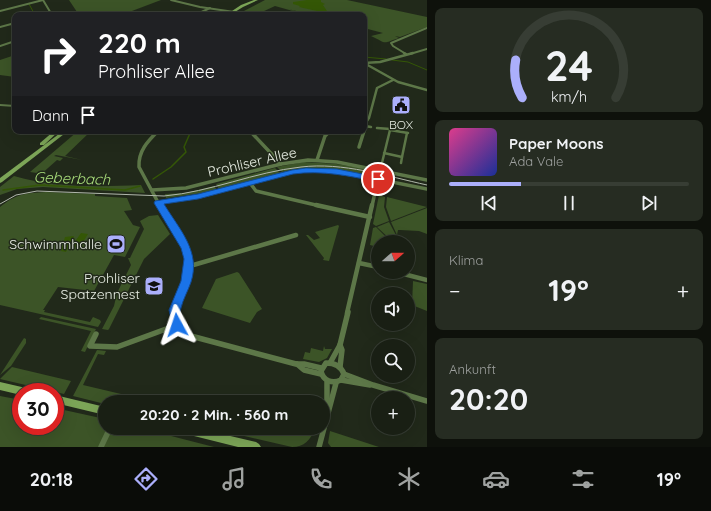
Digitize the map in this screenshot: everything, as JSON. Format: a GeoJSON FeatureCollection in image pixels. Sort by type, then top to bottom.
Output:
{"type":"FeatureCollection","features":[{"type":"Feature","properties":{"kind":"main road"},"geometry":{"type":"LineString","coordinates":[[237,12],[257,0]]}},
{"type":"Feature","properties":{"kind":"main road"},"geometry":{"type":"LineString","coordinates":[[237,12],[262,0]]}},
{"type":"Feature","properties":{"kind":"main road"},"geometry":{"type":"LineString","coordinates":[[0,176],[53,134]]}},
{"type":"Feature","properties":{"kind":"main road"},"geometry":{"type":"LineString","coordinates":[[0,181],[62,134]]}},
{"type":"Feature","properties":{"kind":"main road"},"geometry":{"type":"LineString","coordinates":[[0,386],[12,389]]}},
{"type":"Feature","properties":{"kind":"main road"},"geometry":{"type":"LineString","coordinates":[[64,401],[98,409]]}},
{"type":"Feature","properties":{"kind":"main road"},"geometry":{"type":"LineString","coordinates":[[207,435],[256,447]]}},
{"type":"Feature","properties":{"kind":"street"},"geometry":{"type":"LineString","coordinates":[[0,11],[42,0],[51,12]]}},
{"type":"Feature","properties":{"kind":"street"},"geometry":{"type":"LineString","coordinates":[[171,0],[230,12]]}},
{"type":"Feature","properties":{"kind":"street"},"geometry":{"type":"LineString","coordinates":[[201,12],[210,8]]}},
{"type":"Feature","properties":{"kind":"street"},"geometry":{"type":"LineString","coordinates":[[0,27],[12,24]]}},
{"type":"Feature","properties":{"kind":"street"},"geometry":{"type":"LineString","coordinates":[[406,54],[393,46],[392,43],[427,28]]}},
{"type":"Feature","properties":{"kind":"street"},"geometry":{"type":"LineString","coordinates":[[0,46],[12,42]]}},
{"type":"Feature","properties":{"kind":"street"},"geometry":{"type":"LineString","coordinates":[[367,63],[388,60],[427,49]]}},
{"type":"Feature","properties":{"kind":"street"},"geometry":{"type":"LineString","coordinates":[[367,65],[393,80],[427,90]]}},
{"type":"Feature","properties":{"kind":"street"},"geometry":{"type":"LineString","coordinates":[[367,121],[377,88],[393,80]]}},
{"type":"Feature","properties":{"kind":"street"},"geometry":{"type":"LineString","coordinates":[[0,105],[12,106]]}},
{"type":"Feature","properties":{"kind":"street"},"geometry":{"type":"LineString","coordinates":[[367,126],[371,127]]}},
{"type":"Feature","properties":{"kind":"street"},"geometry":{"type":"LineString","coordinates":[[377,128],[407,133],[401,162]]}},
{"type":"Feature","properties":{"kind":"street"},"geometry":{"type":"LineString","coordinates":[[326,395],[327,382],[321,374],[321,368],[326,363],[330,362],[340,345],[370,217],[378,179],[376,175],[380,171],[390,130]]}},
{"type":"Feature","properties":{"kind":"street"},"geometry":{"type":"LineString","coordinates":[[154,134],[140,151],[138,162],[139,167],[158,203],[186,248],[190,266],[186,281],[174,310],[177,325],[182,331],[191,336],[296,364],[304,364],[321,368]]}},
{"type":"Feature","properties":{"kind":"street"},"geometry":{"type":"LineString","coordinates":[[253,134],[281,164]]}},
{"type":"Feature","properties":{"kind":"street"},"geometry":{"type":"LineString","coordinates":[[317,160],[327,134]]}},
{"type":"Feature","properties":{"kind":"street"},"geometry":{"type":"LineString","coordinates":[[359,147],[362,134]]}},
{"type":"Feature","properties":{"kind":"street"},"geometry":{"type":"LineString","coordinates":[[384,153],[402,157]]}},
{"type":"Feature","properties":{"kind":"street","name":"Prohliser Allee"},"geometry":{"type":"LineString","coordinates":[[152,190],[186,188],[281,164],[317,160],[427,180]]}},
{"type":"Feature","properties":{"kind":"street","name":"Prohliser Allee"},"geometry":{"type":"LineString","coordinates":[[158,203],[198,197],[292,172],[306,170],[337,171],[427,189]]}},
{"type":"Feature","properties":{"kind":"street"},"geometry":{"type":"LineString","coordinates":[[250,183],[256,191],[370,217]]}},
{"type":"Feature","properties":{"kind":"street"},"geometry":{"type":"LineString","coordinates":[[190,266],[296,235]]}},
{"type":"Feature","properties":{"kind":"street"},"geometry":{"type":"LineString","coordinates":[[359,263],[371,266]]}},
{"type":"Feature","properties":{"kind":"street"},"geometry":{"type":"LineString","coordinates":[[415,277],[427,280]]}},
{"type":"Feature","properties":{"kind":"street"},"geometry":{"type":"LineString","coordinates":[[96,334],[90,346],[112,348],[177,325]]}},
{"type":"Feature","properties":{"kind":"street"},"geometry":{"type":"LineString","coordinates":[[330,404],[340,379],[342,350],[340,345]]}},
{"type":"Feature","properties":{"kind":"street"},"geometry":{"type":"LineString","coordinates":[[330,362],[340,367]]}},
{"type":"Feature","properties":{"kind":"street"},"geometry":{"type":"LineString","coordinates":[[296,364],[304,370],[321,374]]}},
{"type":"Feature","properties":{"kind":"street"},"geometry":{"type":"LineString","coordinates":[[327,382],[340,379],[373,386],[427,401]]}},
{"type":"Feature","properties":{"kind":"street"},"geometry":{"type":"LineString","coordinates":[[101,447],[107,435]]}},
{"type":"Feature","properties":{"kind":"street"},"geometry":{"type":"LineString","coordinates":[[319,447],[322,435]]}},
{"type":"Feature","properties":{"kind":"shaded area"},"geometry":{"type":"Polygon","coordinates":[[[69,0],[161,0],[129,12],[77,12],[69,0]]]}},
{"type":"Feature","properties":{"kind":"shaded area"},"geometry":{"type":"Polygon","coordinates":[[[265,0],[347,0],[427,17],[427,27],[400,37],[395,36],[399,38],[383,42],[371,36],[383,33],[367,29],[367,12],[300,12],[288,9],[298,12],[296,12],[275,6],[262,12],[242,12],[265,0]]]}},
{"type":"Feature","properties":{"kind":"shaded area"},"geometry":{"type":"Polygon","coordinates":[[[321,0],[321,2],[325,4],[323,5],[327,11],[331,12],[322,12],[299,7],[300,6],[293,4],[293,2],[321,0]]]}},
{"type":"Feature","properties":{"kind":"shaded area"},"geometry":{"type":"Polygon","coordinates":[[[12,56],[12,77],[0,75],[0,60],[12,56]]]}},
{"type":"Feature","properties":{"kind":"shaded area"},"geometry":{"type":"Polygon","coordinates":[[[74,134],[88,134],[65,156],[82,160],[56,155],[54,156],[63,158],[60,161],[57,160],[39,176],[35,176],[37,173],[30,172],[74,134]]]}},
{"type":"Feature","properties":{"kind":"shaded area"},"geometry":{"type":"Polygon","coordinates":[[[304,162],[336,164],[369,169],[367,176],[324,169],[303,169],[282,172],[277,167],[304,162]]]}},
{"type":"Feature","properties":{"kind":"shaded area"},"geometry":{"type":"Polygon","coordinates":[[[275,168],[280,173],[219,189],[216,184],[275,168]]]}},
{"type":"Feature","properties":{"kind":"shaded area"},"geometry":{"type":"Polygon","coordinates":[[[14,176],[61,185],[141,185],[145,193],[43,187],[17,189],[0,195],[0,187],[14,176]]]}},
{"type":"Feature","properties":{"kind":"shaded area"},"geometry":{"type":"Polygon","coordinates":[[[214,186],[218,191],[166,198],[165,194],[185,193],[214,186]]]}},
{"type":"Feature","properties":{"kind":"shaded area"},"geometry":{"type":"Polygon","coordinates":[[[46,192],[95,194],[95,196],[127,198],[132,210],[124,211],[133,225],[140,227],[125,257],[114,255],[94,291],[58,287],[43,310],[45,310],[44,312],[90,322],[93,317],[101,322],[98,327],[0,305],[0,207],[11,199],[22,195],[46,192]]]}},
{"type":"Feature","properties":{"kind":"shaded area"},"geometry":{"type":"Polygon","coordinates":[[[379,195],[385,197],[384,207],[389,221],[376,226],[373,224],[379,195]]]}},
{"type":"Feature","properties":{"kind":"shaded area"},"geometry":{"type":"Polygon","coordinates":[[[387,197],[427,207],[391,221],[386,207],[387,197]]]}},
{"type":"Feature","properties":{"kind":"shaded area"},"geometry":{"type":"Polygon","coordinates":[[[427,208],[427,234],[419,231],[398,230],[397,235],[391,222],[427,208]]]}},
{"type":"Feature","properties":{"kind":"shaded area"},"geometry":{"type":"Polygon","coordinates":[[[158,215],[170,234],[144,259],[109,329],[102,329],[114,306],[117,293],[131,265],[128,258],[130,258],[144,229],[140,221],[149,216],[158,215]]]}},
{"type":"Feature","properties":{"kind":"shaded area"},"geometry":{"type":"Polygon","coordinates":[[[389,222],[396,235],[386,235],[377,227],[389,222]]]}},
{"type":"Feature","properties":{"kind":"shaded area"},"geometry":{"type":"Polygon","coordinates":[[[338,225],[339,226],[329,261],[323,260],[324,258],[306,235],[314,240],[320,238],[315,232],[338,225]]]}},
{"type":"Feature","properties":{"kind":"shaded area"},"geometry":{"type":"Polygon","coordinates":[[[376,227],[384,235],[372,235],[373,228],[376,227]]]}},
{"type":"Feature","properties":{"kind":"shaded area"},"geometry":{"type":"Polygon","coordinates":[[[81,233],[88,234],[80,247],[69,246],[66,252],[61,251],[65,237],[74,236],[71,243],[74,243],[81,233]]]}},
{"type":"Feature","properties":{"kind":"shaded area"},"geometry":{"type":"Polygon","coordinates":[[[237,272],[262,309],[257,312],[250,323],[202,308],[216,279],[237,272]]]}},
{"type":"Feature","properties":{"kind":"shaded area"},"geometry":{"type":"Polygon","coordinates":[[[413,281],[427,284],[427,311],[415,306],[415,287],[413,287],[413,281]]]}},
{"type":"Feature","properties":{"kind":"shaded area"},"geometry":{"type":"Polygon","coordinates":[[[41,317],[96,329],[85,352],[81,351],[91,331],[39,319],[41,317]]]}},
{"type":"Feature","properties":{"kind":"shaded area"},"geometry":{"type":"Polygon","coordinates":[[[24,338],[26,339],[26,343],[11,366],[0,375],[24,338]]]}},
{"type":"Feature","properties":{"kind":"shaded area"},"geometry":{"type":"Polygon","coordinates":[[[324,346],[325,349],[332,349],[327,358],[319,362],[303,359],[305,352],[310,353],[311,348],[323,351],[324,346]]]}},
{"type":"Feature","properties":{"kind":"shaded area"},"geometry":{"type":"Polygon","coordinates":[[[97,350],[106,351],[104,355],[98,354],[83,385],[125,395],[98,395],[98,402],[73,396],[97,350]]]}},
{"type":"Feature","properties":{"kind":"shaded area"},"geometry":{"type":"Polygon","coordinates":[[[12,367],[71,381],[64,394],[64,383],[17,383],[0,379],[12,367]]]}},
{"type":"Feature","properties":{"kind":"shaded area"},"geometry":{"type":"Polygon","coordinates":[[[0,396],[12,398],[12,435],[64,435],[64,410],[98,417],[98,435],[167,435],[214,447],[0,447],[0,396]]]}},
{"type":"Feature","properties":{"kind":"shaded area"},"geometry":{"type":"Polygon","coordinates":[[[330,431],[379,447],[331,447],[328,443],[330,431]]]}},
{"type":"Feature","properties":{"kind":"shaded area"},"geometry":{"type":"Polygon","coordinates":[[[240,435],[312,435],[306,442],[300,446],[292,447],[240,435]]]}},
{"type":"Feature","properties":{"kind":"waterway"},"geometry":{"type":"LineString","coordinates":[[29,4],[33,12]]}},
{"type":"Feature","properties":{"kind":"waterway","name":"Geberbach"},"geometry":{"type":"LineString","coordinates":[[367,57],[386,59]]}},
{"type":"Feature","properties":{"kind":"waterway","name":"Geberbach"},"geometry":{"type":"LineString","coordinates":[[392,60],[408,62],[427,70]]}},
{"type":"Feature","properties":{"kind":"waterway","name":"Geberbach"},"geometry":{"type":"LineString","coordinates":[[153,179],[171,167],[186,152],[184,147],[190,134]]}},
{"type":"Feature","properties":{"kind":"waterway","name":"Geberbach"},"geometry":{"type":"LineString","coordinates":[[3,190],[40,185],[125,190],[140,186]]}},
{"type":"Feature","properties":{"kind":"tram line"},"geometry":{"type":"LineString","coordinates":[[0,204],[16,195],[37,191],[164,196],[181,194],[266,173],[317,166],[349,168],[427,185]]}},
{"type":"Feature","properties":{"kind":"place","name":"BOX"},"geometry":{"type":"Point","coordinates":[401,105]}},
{"type":"Feature","properties":{"kind":"place","name":"Schwimmhalle"},"geometry":{"type":"Point","coordinates":[116,244]}},
{"type":"Feature","properties":{"kind":"place","name":"Prohliser Spatzennest"},"geometry":{"type":"Point","coordinates":[154,286]}},
{"type":"Feature","properties":{"kind":"route"},"geometry":{"type":"LineString","coordinates":[[177,325],[174,310],[189,273],[189,259],[186,248],[158,203],[198,197],[292,172],[306,170],[337,171],[378,179]]}}]}
